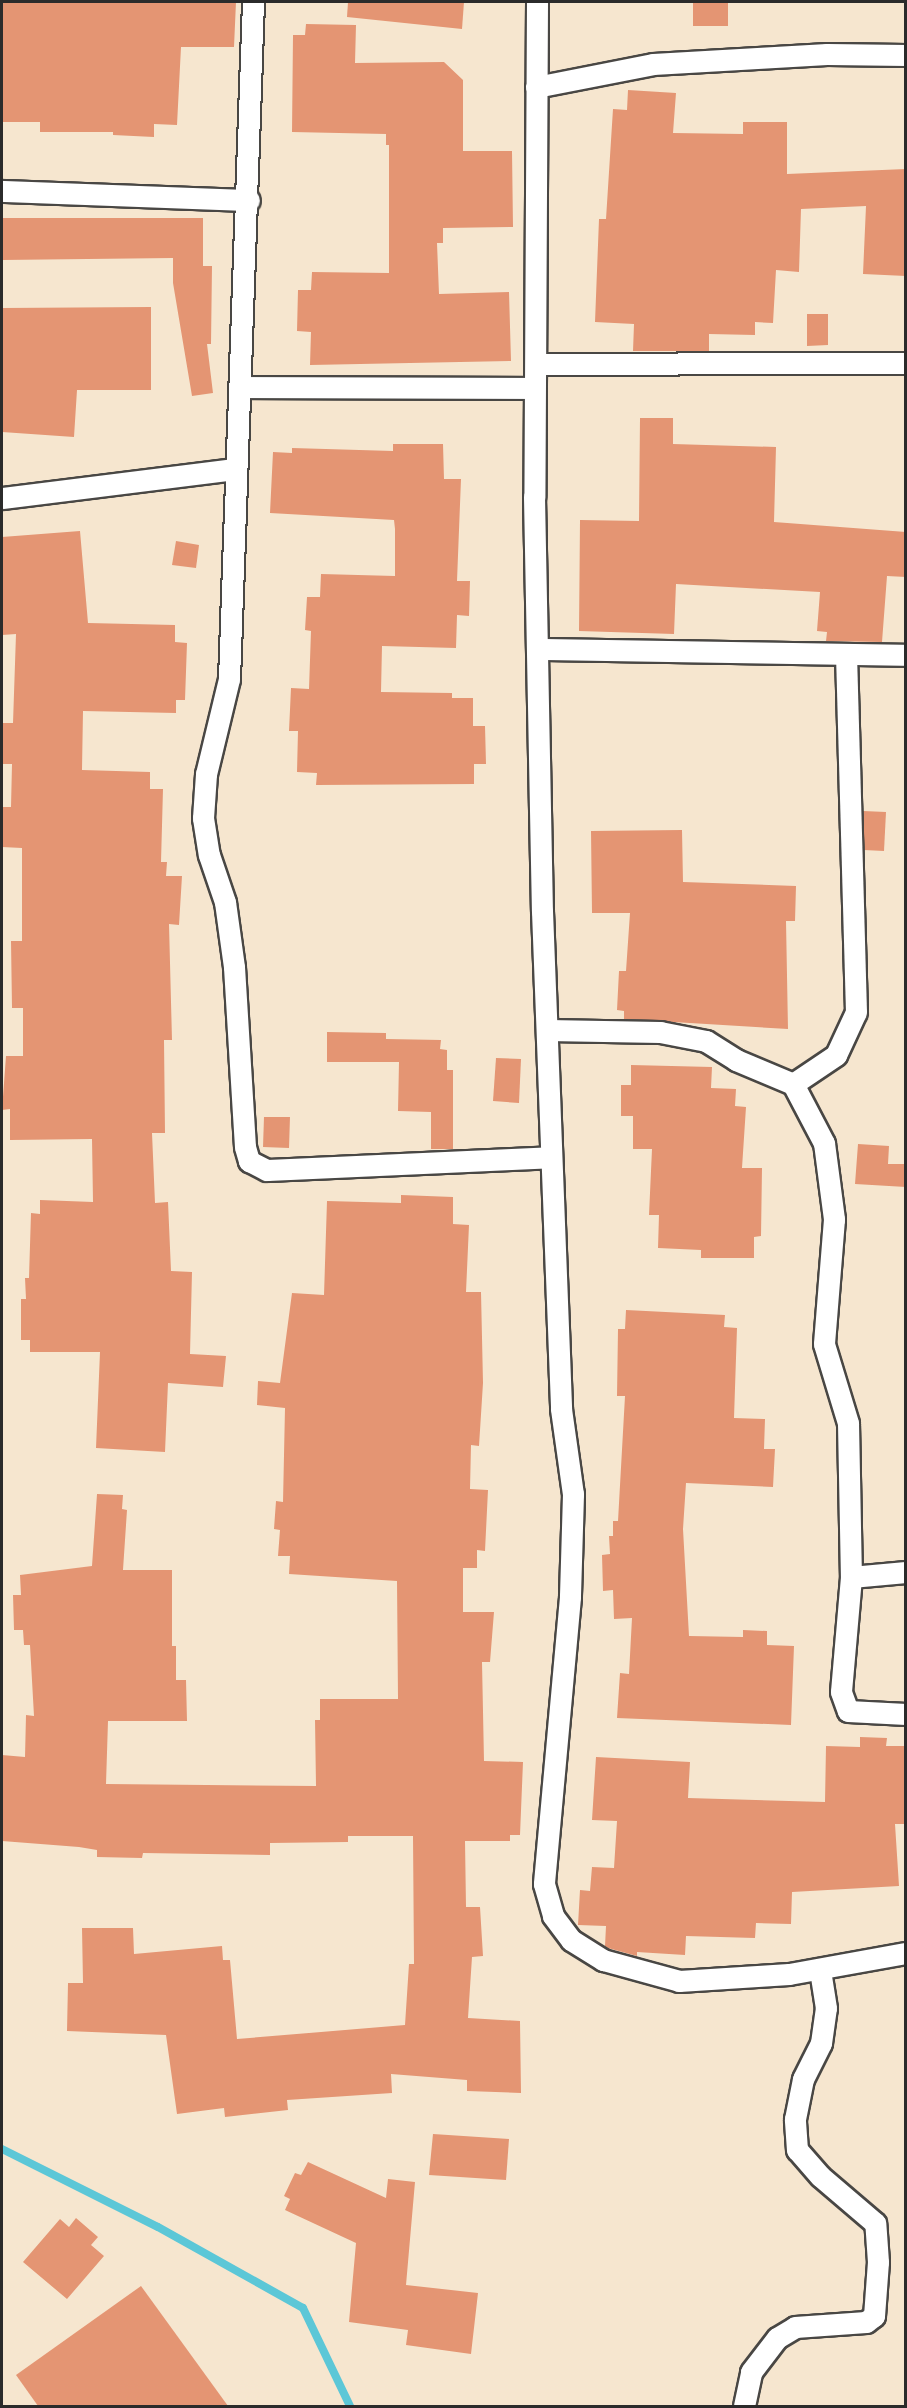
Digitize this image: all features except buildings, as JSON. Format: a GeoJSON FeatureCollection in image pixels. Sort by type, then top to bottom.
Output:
{"type":"FeatureCollection","features":[{"type":"Feature","properties":{"kind":"street"},"geometry":{"type":"LineString","coordinates":[[253,2],[249,200],[241,387],[234,469],[229,679],[206,774],[203,818],[209,855],[225,902],[234,967],[249,1161],[267,1170],[551,1157]]}},
{"type":"Feature","properties":{"kind":"street"},"geometry":{"type":"LineString","coordinates":[[537,2],[536,364],[534,388],[547,1030],[561,1409],[573,1494],[570,1597],[544,1884],[553,1916],[571,1940],[603,1960],[679,1981],[820,1969],[906,1953]]}},
{"type":"Feature","properties":{"kind":"street"},"geometry":{"type":"LineString","coordinates":[[536,87],[653,64],[826,54],[906,55]]}},
{"type":"Feature","properties":{"kind":"street"},"geometry":{"type":"LineString","coordinates":[[2,191],[249,200]]}},
{"type":"Feature","properties":{"kind":"street"},"geometry":{"type":"LineString","coordinates":[[536,364],[906,363]]}},
{"type":"Feature","properties":{"kind":"street"},"geometry":{"type":"LineString","coordinates":[[241,387],[534,388]]}},
{"type":"Feature","properties":{"kind":"street"},"geometry":{"type":"LineString","coordinates":[[2,498],[234,469]]}},
{"type":"Feature","properties":{"kind":"street"},"geometry":{"type":"LineString","coordinates":[[538,649],[846,656],[906,655]]}},
{"type":"Feature","properties":{"kind":"street"},"geometry":{"type":"LineString","coordinates":[[793,1084],[836,1055],[856,1012],[846,656]]}},
{"type":"Feature","properties":{"kind":"street"},"geometry":{"type":"LineString","coordinates":[[547,1030],[683,1033],[793,1084],[824,1143],[834,1208],[824,1344],[849,1422],[851,1576],[841,1692],[848,1712],[906,1714]]}},
{"type":"Feature","properties":{"kind":"street"},"geometry":{"type":"LineString","coordinates":[[851,1576],[906,1572]]}},
{"type":"Feature","properties":{"kind":"street"},"geometry":{"type":"LineString","coordinates":[[744,2406],[750,2372],[777,2338],[795,2327],[866,2322],[874,2316],[878,2262],[874,2223],[820,2176],[797,2150],[795,2119],[803,2079],[821,2043],[826,2008],[820,1969]]}},
{"type":"Feature","properties":{"kind":"waterway"},"geometry":{"type":"LineString","coordinates":[[2,2149],[158,2227],[303,2308],[350,2406]]}}]}
